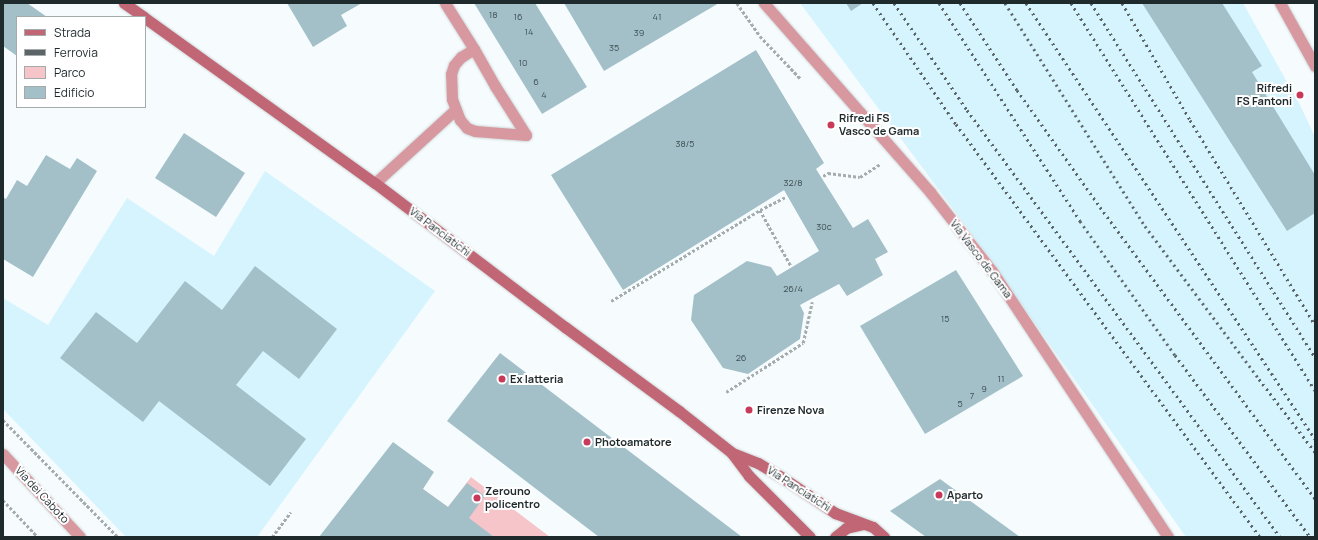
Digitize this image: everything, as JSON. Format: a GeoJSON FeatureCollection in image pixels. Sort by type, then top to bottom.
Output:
{"type":"FeatureCollection","features":[{"type":"Feature","properties":{"kind":"main road","name":"Via Panciatichi"},"geometry":{"type":"LineString","coordinates":[[124,3],[143,16]]}},
{"type":"Feature","properties":{"kind":"main road","name":"Via Panciatichi"},"geometry":{"type":"LineString","coordinates":[[146,18],[375,183],[732,452],[758,463],[835,513],[868,524],[884,537]]}},
{"type":"Feature","properties":{"kind":"main road","name":"Via Panciatichi"},"geometry":{"type":"LineString","coordinates":[[732,452],[749,476],[810,537]]}},
{"type":"Feature","properties":{"kind":"main road"},"geometry":{"type":"LineString","coordinates":[[835,537],[846,528],[856,524],[868,524]]}},
{"type":"Feature","properties":{"kind":"street"},"geometry":{"type":"LineString","coordinates":[[445,3],[474,49],[526,135],[475,131],[467,128],[460,120],[452,99],[451,74],[454,65],[461,57],[474,49]]}},
{"type":"Feature","properties":{"kind":"street","name":"Via Vasco de Gama"},"geometry":{"type":"LineString","coordinates":[[764,3],[930,192],[992,271],[1168,537]]}},
{"type":"Feature","properties":{"kind":"street"},"geometry":{"type":"LineString","coordinates":[[1280,3],[1315,66]]}},
{"type":"Feature","properties":{"kind":"street"},"geometry":{"type":"LineString","coordinates":[[375,183],[455,110]]}},
{"type":"Feature","properties":{"kind":"street","name":"Via dei Caboto"},"geometry":{"type":"LineString","coordinates":[[3,454],[80,537]]}},
{"type":"Feature","properties":{"kind":"path"},"geometry":{"type":"LineString","coordinates":[[737,3],[760,36],[802,80]]}},
{"type":"Feature","properties":{"kind":"path"},"geometry":{"type":"LineString","coordinates":[[823,176],[828,173],[860,177],[883,163],[877,157]]}},
{"type":"Feature","properties":{"kind":"path"},"geometry":{"type":"LineString","coordinates":[[611,300],[760,210],[785,197]]}},
{"type":"Feature","properties":{"kind":"path"},"geometry":{"type":"LineString","coordinates":[[760,210],[791,266]]}},
{"type":"Feature","properties":{"kind":"path"},"geometry":{"type":"LineString","coordinates":[[726,392],[803,342],[812,302]]}},
{"type":"Feature","properties":{"kind":"path"},"geometry":{"type":"LineString","coordinates":[[3,420],[118,537]]}},
{"type":"Feature","properties":{"kind":"path"},"geometry":{"type":"LineString","coordinates":[[3,500],[38,537]]}},
{"type":"Feature","properties":{"kind":"path"},"geometry":{"type":"LineString","coordinates":[[272,537],[291,512]]}},
{"type":"Feature","properties":{"kind":"shaded area"},"geometry":{"type":"Polygon","coordinates":[[[800,3],[1243,3],[1301,107],[1315,137],[1315,537],[1186,537],[968,229],[800,3]]]}},
{"type":"Feature","properties":{"kind":"shaded area"},"geometry":{"type":"Polygon","coordinates":[[[265,171],[435,291],[257,537],[126,537],[3,409],[3,298],[48,325],[127,198],[214,256],[265,171]]]}},
{"type":"Feature","properties":{"kind":"green space","name":"Zerouno policentro"},"geometry":{"type":"Polygon","coordinates":[[[471,477],[550,537],[374,537],[423,489],[448,507],[471,477]]]}},
{"type":"Feature","properties":{"kind":"building"},"geometry":{"type":"Polygon","coordinates":[[[3,3],[27,3],[46,16],[16,16],[16,55],[3,46],[3,3]]]}},
{"type":"Feature","properties":{"kind":"building"},"geometry":{"type":"Polygon","coordinates":[[[287,3],[362,3],[341,15],[347,26],[313,47],[287,3]]]}},
{"type":"Feature","properties":{"kind":"building"},"geometry":{"type":"Polygon","coordinates":[[[474,3],[535,3],[587,87],[542,114],[474,3]]]}},
{"type":"Feature","properties":{"kind":"building"},"geometry":{"type":"Polygon","coordinates":[[[564,3],[719,3],[604,71],[564,3]]]}},
{"type":"Feature","properties":{"kind":"building"},"geometry":{"type":"Polygon","coordinates":[[[846,3],[863,3],[851,11],[846,3]]]}},
{"type":"Feature","properties":{"kind":"building"},"geometry":{"type":"Polygon","coordinates":[[[1142,3],[1222,3],[1262,66],[1252,72],[1315,175],[1315,213],[1287,231],[1142,3]]]}},
{"type":"Feature","properties":{"kind":"building"},"geometry":{"type":"Polygon","coordinates":[[[756,50],[824,163],[816,169],[853,228],[868,219],[888,252],[875,259],[883,275],[847,296],[839,284],[800,305],[804,313],[800,339],[748,374],[723,368],[691,320],[694,295],[747,261],[771,267],[777,276],[819,251],[784,190],[623,290],[551,175],[756,50]]]}},
{"type":"Feature","properties":{"kind":"building"},"geometry":{"type":"Polygon","coordinates":[[[184,133],[245,173],[216,217],[155,178],[184,133]]]}},
{"type":"Feature","properties":{"kind":"building"},"geometry":{"type":"Polygon","coordinates":[[[46,155],[70,169],[77,158],[97,171],[33,277],[3,259],[3,197],[6,199],[17,180],[27,186],[46,155]]]}},
{"type":"Feature","properties":{"kind":"building"},"geometry":{"type":"Polygon","coordinates":[[[255,266],[337,329],[299,379],[263,351],[236,385],[306,439],[270,486],[159,401],[143,422],[60,358],[96,312],[137,343],[185,281],[222,310],[255,266]]]}},
{"type":"Feature","properties":{"kind":"building"},"geometry":{"type":"Polygon","coordinates":[[[956,270],[1023,376],[925,434],[860,326],[956,270]]]}},
{"type":"Feature","properties":{"kind":"building"},"geometry":{"type":"Polygon","coordinates":[[[500,353],[742,537],[599,537],[447,421],[500,353]]]}},
{"type":"Feature","properties":{"kind":"building"},"geometry":{"type":"Polygon","coordinates":[[[393,442],[434,472],[423,489],[448,507],[467,483],[485,496],[469,518],[494,537],[319,537],[393,442]]]}},
{"type":"Feature","properties":{"kind":"building","name":"Aparto"},"geometry":{"type":"Polygon","coordinates":[[[940,479],[1020,537],[926,537],[890,511],[940,479]]]}},
{"type":"Feature","properties":{"kind":"railway"},"geometry":{"type":"LineString","coordinates":[[873,3],[956,124],[1260,537]]}},
{"type":"Feature","properties":{"kind":"railway"},"geometry":{"type":"LineString","coordinates":[[894,3],[967,110],[1280,537]]}},
{"type":"Feature","properties":{"kind":"railway"},"geometry":{"type":"LineString","coordinates":[[939,3],[1080,221],[1175,355],[1310,537]]}},
{"type":"Feature","properties":{"kind":"railway"},"geometry":{"type":"LineString","coordinates":[[960,3],[1017,90],[1100,207],[1315,499]]}},
{"type":"Feature","properties":{"kind":"railway"},"geometry":{"type":"LineString","coordinates":[[1005,3],[1145,226],[1315,452]]}},
{"type":"Feature","properties":{"kind":"railway"},"geometry":{"type":"LineString","coordinates":[[1026,3],[1315,439]]}},
{"type":"Feature","properties":{"kind":"railway"},"geometry":{"type":"LineString","coordinates":[[1071,3],[1315,391]]}},
{"type":"Feature","properties":{"kind":"railway"},"geometry":{"type":"LineString","coordinates":[[1091,3],[1315,358]]}},
{"type":"Feature","properties":{"kind":"railway"},"geometry":{"type":"LineString","coordinates":[[1122,3],[1190,120],[1315,325]]}},
{"type":"Feature","properties":{"kind":"place","name":"Rifredi FS Fantoni"},"geometry":{"type":"Point","coordinates":[1300,95]}},
{"type":"Feature","properties":{"kind":"place","name":"Rifredi FS Vasco de Gama"},"geometry":{"type":"Point","coordinates":[831,125]}},
{"type":"Feature","properties":{"kind":"place","name":"Ex latteria"},"geometry":{"type":"Point","coordinates":[502,379]}},
{"type":"Feature","properties":{"kind":"place","name":"Firenze Nova"},"geometry":{"type":"Point","coordinates":[749,410]}},
{"type":"Feature","properties":{"kind":"place","name":"Photoamatore"},"geometry":{"type":"Point","coordinates":[587,442]}},
{"type":"Feature","properties":{"kind":"place","name":"Aparto"},"geometry":{"type":"Point","coordinates":[939,495]}},
{"type":"Feature","properties":{"kind":"place","name":"Zerouno policentro"},"geometry":{"type":"Point","coordinates":[477,498]}}]}
